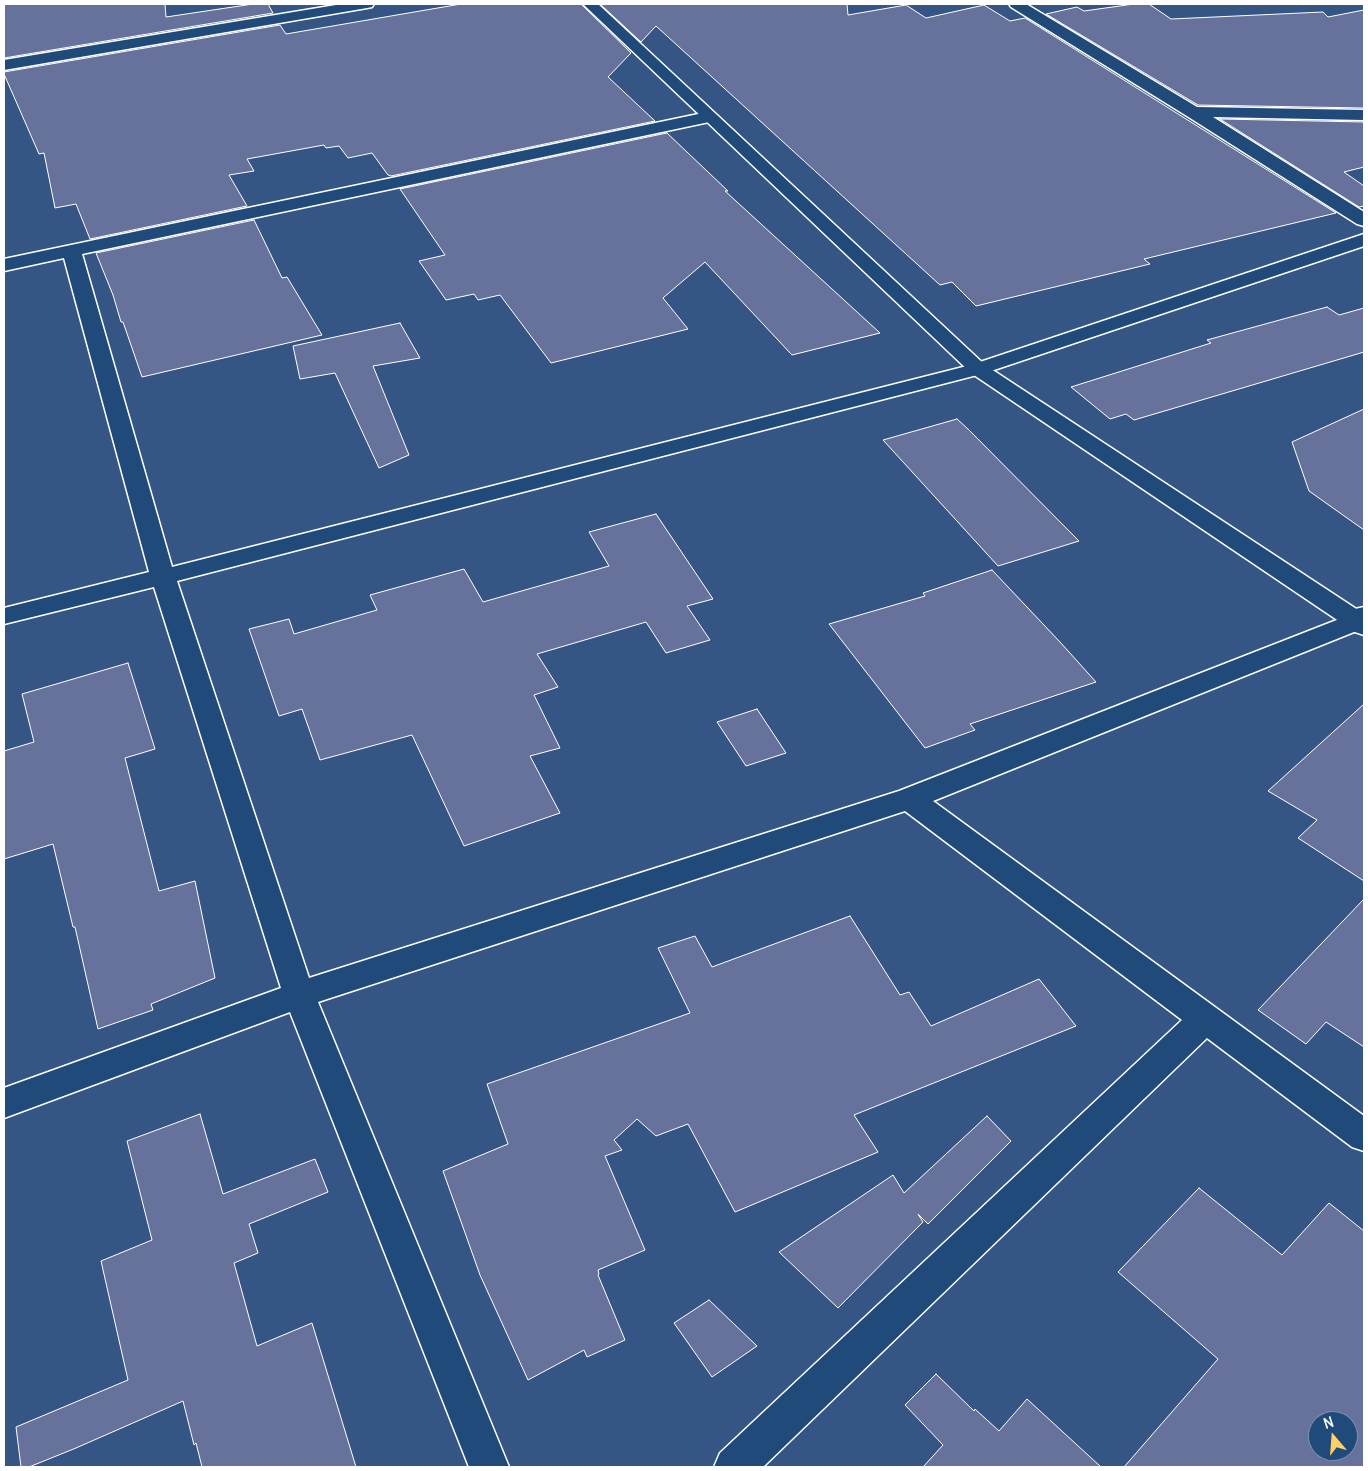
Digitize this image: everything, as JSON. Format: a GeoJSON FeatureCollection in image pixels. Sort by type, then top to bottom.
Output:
{"type":"FeatureCollection","features":[{"type":"Feature","properties":{"kind":"street"},"geometry":{"type":"LineString","coordinates":[[4,65],[367,4]]}},
{"type":"Feature","properties":{"kind":"street"},"geometry":{"type":"LineString","coordinates":[[590,4],[978,369],[1361,621]]}},
{"type":"Feature","properties":{"kind":"street"},"geometry":{"type":"LineString","coordinates":[[1016,4],[1193,112],[1364,220]]}},
{"type":"Feature","properties":{"kind":"street"},"geometry":{"type":"LineString","coordinates":[[1193,112],[1364,115]]}},
{"type":"Feature","properties":{"kind":"street"},"geometry":{"type":"LineString","coordinates":[[4,265],[708,117]]}},
{"type":"Feature","properties":{"kind":"street"},"geometry":{"type":"LineString","coordinates":[[4,616],[163,578],[978,369],[1364,240]]}},
{"type":"Feature","properties":{"kind":"street"},"geometry":{"type":"LineString","coordinates":[[72,251],[163,578],[299,995],[449,1365],[488,1467]]}},
{"type":"Feature","properties":{"kind":"street"},"geometry":{"type":"LineString","coordinates":[[4,1103],[299,995],[909,798],[1361,621]]}},
{"type":"Feature","properties":{"kind":"street"},"geometry":{"type":"LineString","coordinates":[[909,798],[1364,1136]]}},
{"type":"Feature","properties":{"kind":"street"},"geometry":{"type":"LineString","coordinates":[[734,1467],[1206,1018]]}},
{"type":"Feature","properties":{"kind":"building"},"geometry":{"type":"Polygon","coordinates":[[[4,4],[165,4],[166,17],[253,4],[268,4],[273,13],[4,58],[4,4]]]}},
{"type":"Feature","properties":{"kind":"building"},"geometry":{"type":"Polygon","coordinates":[[[461,4],[581,4],[631,53],[608,77],[655,121],[391,176],[388,175],[372,153],[348,158],[339,146],[326,148],[324,145],[247,159],[254,171],[229,175],[247,206],[90,239],[76,204],[55,208],[44,153],[39,154],[4,74],[4,72],[280,25],[286,34],[461,4]]]}},
{"type":"Feature","properties":{"kind":"building"},"geometry":{"type":"Polygon","coordinates":[[[600,4],[847,4],[848,15],[906,5],[926,18],[984,5],[1010,21],[1025,18],[1336,213],[1144,259],[1150,264],[976,306],[952,282],[940,285],[656,26],[641,42],[600,4]]]}},
{"type":"Feature","properties":{"kind":"building"},"geometry":{"type":"Polygon","coordinates":[[[1134,4],[1149,4],[1171,19],[1323,12],[1328,17],[1364,10],[1364,108],[1198,105],[1046,14],[1077,7],[1084,11],[1134,4]]]}},
{"type":"Feature","properties":{"kind":"building"},"geometry":{"type":"Polygon","coordinates":[[[1220,119],[1364,122],[1364,167],[1344,172],[1364,186],[1364,206],[1359,207],[1220,119]]]}},
{"type":"Feature","properties":{"kind":"building"},"geometry":{"type":"Polygon","coordinates":[[[667,133],[728,191],[725,191],[880,333],[792,355],[705,262],[663,298],[688,329],[551,363],[500,295],[478,300],[474,294],[446,300],[419,261],[445,255],[400,189],[667,133]]]}},
{"type":"Feature","properties":{"kind":"building"},"geometry":{"type":"Polygon","coordinates":[[[254,220],[282,278],[287,277],[322,335],[142,377],[96,253],[254,220]]]}},
{"type":"Feature","properties":{"kind":"building"},"geometry":{"type":"Polygon","coordinates":[[[1327,307],[1339,315],[1364,308],[1364,352],[1134,420],[1126,414],[1110,419],[1071,387],[1211,343],[1207,340],[1327,307]]]}},
{"type":"Feature","properties":{"kind":"building"},"geometry":{"type":"Polygon","coordinates":[[[400,323],[420,358],[373,366],[409,455],[379,468],[335,373],[300,379],[293,346],[400,323]]]}},
{"type":"Feature","properties":{"kind":"building"},"geometry":{"type":"Polygon","coordinates":[[[1364,409],[1364,530],[1309,491],[1292,442],[1364,409]]]}},
{"type":"Feature","properties":{"kind":"building"},"geometry":{"type":"Polygon","coordinates":[[[957,419],[1079,541],[998,566],[883,440],[957,419]]]}},
{"type":"Feature","properties":{"kind":"building"},"geometry":{"type":"Polygon","coordinates":[[[656,514],[713,599],[687,606],[710,640],[666,653],[646,622],[537,654],[558,687],[534,695],[560,748],[530,756],[560,813],[464,846],[412,735],[320,760],[302,709],[279,716],[249,629],[289,619],[294,634],[377,610],[370,595],[464,569],[483,602],[609,566],[589,532],[656,514]]]}},
{"type":"Feature","properties":{"kind":"building"},"geometry":{"type":"Polygon","coordinates":[[[992,570],[1096,682],[970,724],[975,730],[925,748],[829,624],[925,596],[923,593],[992,570]]]}},
{"type":"Feature","properties":{"kind":"building"},"geometry":{"type":"Polygon","coordinates":[[[128,663],[155,749],[125,758],[159,891],[195,881],[215,978],[151,1004],[153,1010],[98,1029],[75,927],[73,927],[53,844],[4,859],[4,751],[34,742],[22,694],[128,663]]]}},
{"type":"Feature","properties":{"kind":"building"},"geometry":{"type":"Polygon","coordinates":[[[1364,704],[1364,881],[1298,838],[1317,820],[1268,791],[1364,704]]]}},
{"type":"Feature","properties":{"kind":"building"},"geometry":{"type":"Polygon","coordinates":[[[757,709],[786,753],[746,766],[717,722],[757,709]]]}},
{"type":"Feature","properties":{"kind":"building"},"geometry":{"type":"Polygon","coordinates":[[[1364,899],[1364,1047],[1326,1022],[1306,1044],[1258,1010],[1364,899]]]}},
{"type":"Feature","properties":{"kind":"building"},"geometry":{"type":"Polygon","coordinates":[[[850,916],[900,995],[909,992],[931,1026],[1039,979],[1076,1026],[854,1115],[878,1152],[735,1212],[688,1124],[656,1136],[637,1119],[614,1140],[622,1150],[605,1156],[645,1250],[598,1270],[598,1275],[625,1340],[587,1357],[584,1350],[528,1380],[480,1275],[443,1171],[508,1144],[487,1084],[690,1013],[658,948],[695,936],[712,967],[850,916]]]}},
{"type":"Feature","properties":{"kind":"building"},"geometry":{"type":"Polygon","coordinates":[[[200,1114],[223,1194],[315,1159],[328,1192],[249,1224],[258,1253],[234,1263],[257,1346],[312,1323],[356,1467],[202,1467],[196,1443],[194,1445],[183,1401],[76,1448],[29,1467],[21,1467],[16,1427],[128,1380],[101,1261],[152,1240],[127,1141],[200,1114]]]}},
{"type":"Feature","properties":{"kind":"building"},"geometry":{"type":"Polygon","coordinates":[[[987,1116],[1011,1141],[928,1224],[918,1214],[923,1222],[838,1308],[779,1252],[893,1175],[904,1193],[987,1116]]]}},
{"type":"Feature","properties":{"kind":"building"},"geometry":{"type":"Polygon","coordinates":[[[1199,1188],[1282,1255],[1329,1203],[1364,1231],[1364,1467],[1124,1467],[1218,1359],[1118,1272],[1199,1188]]]}},
{"type":"Feature","properties":{"kind":"building"},"geometry":{"type":"Polygon","coordinates":[[[709,1300],[757,1346],[712,1377],[674,1323],[709,1300]]]}},
{"type":"Feature","properties":{"kind":"building"},"geometry":{"type":"Polygon","coordinates":[[[936,1374],[974,1411],[975,1409],[999,1431],[1027,1399],[1101,1467],[923,1467],[943,1445],[905,1405],[936,1374]]]}}]}
